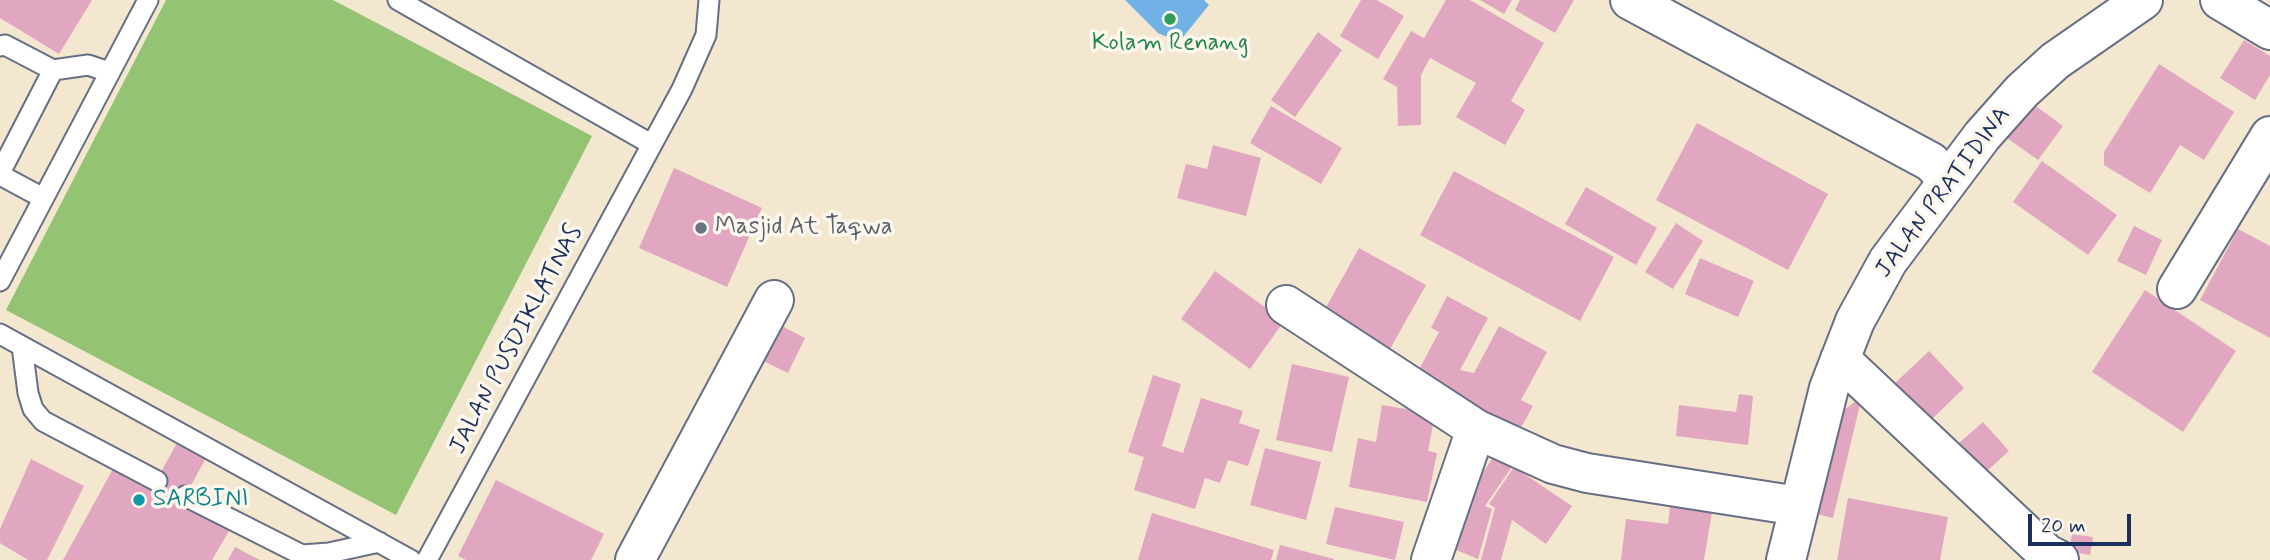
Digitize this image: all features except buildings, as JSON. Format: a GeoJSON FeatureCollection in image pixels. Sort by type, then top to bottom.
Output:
{"type":"FeatureCollection","features":[{"type":"Feature","properties":{"kind":"street"},"geometry":{"type":"LineString","coordinates":[[1630,0],[1930,162],[1948,180]]}},
{"type":"Feature","properties":{"kind":"street","name":"JALAN PRATIDINA"},"geometry":{"type":"LineString","coordinates":[[1786,560],[1829,388],[1855,321],[1888,261],[1948,180],[2022,91],[2055,61],[2143,0]]}},
{"type":"Feature","properties":{"kind":"street"},"geometry":{"type":"LineString","coordinates":[[2220,0],[2270,30]]}},
{"type":"Feature","properties":{"kind":"street"},"geometry":{"type":"LineString","coordinates":[[2177,289],[2270,136]]}},
{"type":"Feature","properties":{"kind":"street"},"geometry":{"type":"LineString","coordinates":[[635,560],[775,300]]}},
{"type":"Feature","properties":{"kind":"street"},"geometry":{"type":"LineString","coordinates":[[1286,305],[1476,429],[1553,464],[1587,473],[1798,506]]}},
{"type":"Feature","properties":{"kind":"street"},"geometry":{"type":"LineString","coordinates":[[1840,359],[2048,554],[2059,560]]}},
{"type":"Feature","properties":{"kind":"street"},"geometry":{"type":"LineString","coordinates":[[1431,560],[1476,429]]}},
{"type":"Feature","properties":{"kind":"lane"},"geometry":{"type":"LineString","coordinates":[[0,281],[148,0]]}},
{"type":"Feature","properties":{"kind":"lane"},"geometry":{"type":"LineString","coordinates":[[398,0],[651,144]]}},
{"type":"Feature","properties":{"kind":"lane","name":"JALAN PUSDIKLATNAS"},"geometry":{"type":"LineString","coordinates":[[427,560],[682,89],[706,35],[709,0]]}},
{"type":"Feature","properties":{"kind":"lane"},"geometry":{"type":"LineString","coordinates":[[0,46],[5,45],[53,71],[88,65],[109,72]]}},
{"type":"Feature","properties":{"kind":"lane"},"geometry":{"type":"LineString","coordinates":[[44,198],[0,174],[53,71]]}},
{"type":"Feature","properties":{"kind":"lane"},"geometry":{"type":"LineString","coordinates":[[0,334],[411,560]]}},
{"type":"Feature","properties":{"kind":"lane"},"geometry":{"type":"LineString","coordinates":[[22,346],[28,393],[33,408],[43,421],[157,481]]}},
{"type":"Feature","properties":{"kind":"lane"},"geometry":{"type":"LineString","coordinates":[[185,496],[302,555],[329,553],[379,542]]}},
{"type":"Feature","properties":{"kind":"green space"},"geometry":{"type":"Polygon","coordinates":[[[166,0],[333,0],[592,136],[396,515],[6,310],[166,0]]]}},
{"type":"Feature","properties":{"kind":"water","name":"Kolam Renang"},"geometry":{"type":"Polygon","coordinates":[[[1125,0],[1204,0],[1209,5],[1179,42],[1158,33],[1125,0]]]}},
{"type":"Feature","properties":{"kind":"place","name":"Kolam Renang"},"geometry":{"type":"Point","coordinates":[1170,19]}},
{"type":"Feature","properties":{"kind":"place","name":"Masjid At Taqwa"},"geometry":{"type":"Point","coordinates":[701,228]}},
{"type":"Feature","properties":{"kind":"place","name":"SARBINI"},"geometry":{"type":"Point","coordinates":[139,500]}}]}
